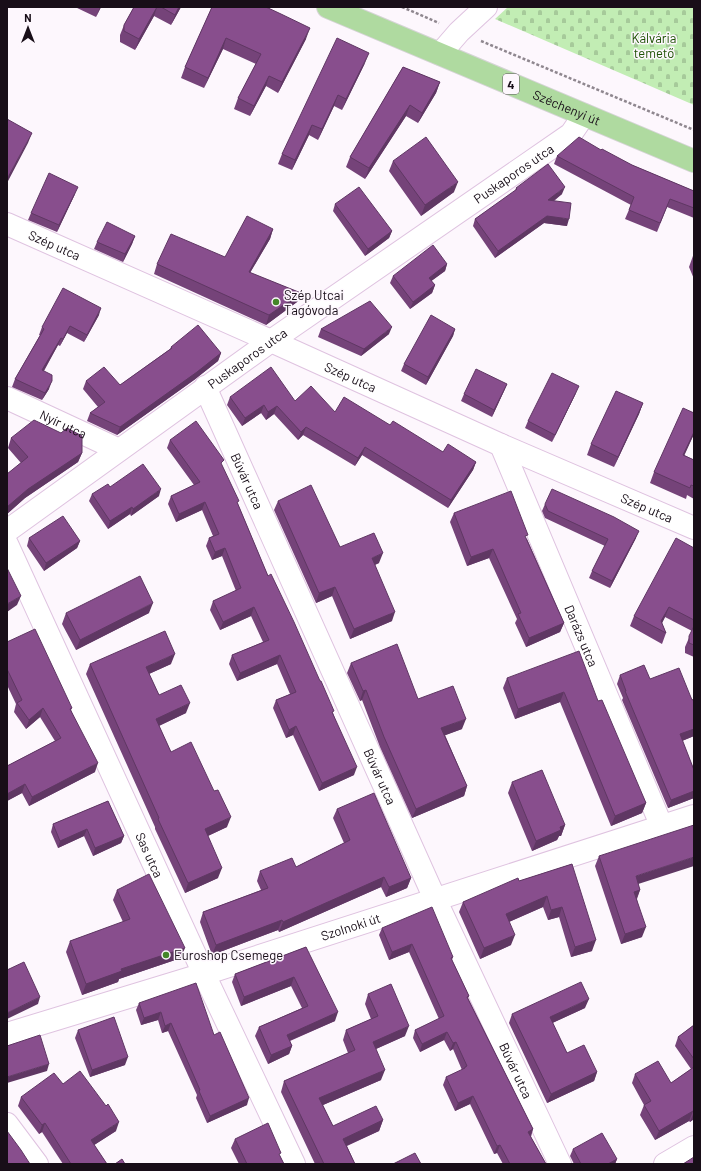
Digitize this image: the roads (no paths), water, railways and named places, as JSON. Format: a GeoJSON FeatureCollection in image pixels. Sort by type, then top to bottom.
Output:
{"type":"FeatureCollection","features":[{"type":"Feature","properties":{"kind":"main road","name":"Széchenyi út"},"geometry":{"type":"LineString","coordinates":[[328,7],[694,161]]}},
{"type":"Feature","properties":{"kind":"street"},"geometry":{"type":"LineString","coordinates":[[440,54],[459,32],[486,7]]}},
{"type":"Feature","properties":{"kind":"street","name":"Puskaporos utca"},"geometry":{"type":"LineString","coordinates":[[7,531],[205,387],[571,134],[584,115]]}},
{"type":"Feature","properties":{"kind":"street","name":"Szép utca"},"geometry":{"type":"LineString","coordinates":[[7,224],[501,445],[694,528]]}},
{"type":"Feature","properties":{"kind":"street","name":"Búvár utca"},"geometry":{"type":"LineString","coordinates":[[205,387],[435,899],[560,1164]]}},
{"type":"Feature","properties":{"kind":"street","name":"Nyír utca"},"geometry":{"type":"LineString","coordinates":[[7,398],[119,450]]}},
{"type":"Feature","properties":{"kind":"street","name":"Darázs utca"},"geometry":{"type":"LineString","coordinates":[[501,445],[662,827]]}},
{"type":"Feature","properties":{"kind":"street","name":"Sas utca"},"geometry":{"type":"LineString","coordinates":[[7,544],[204,974],[294,1164]]}},
{"type":"Feature","properties":{"kind":"street","name":"Szolnoki út"},"geometry":{"type":"LineString","coordinates":[[7,1034],[204,974],[694,816]]}},
{"type":"Feature","properties":{"kind":"street"},"geometry":{"type":"LineString","coordinates":[[7,1124],[37,1164]]}},
{"type":"Feature","properties":{"kind":"street"},"geometry":{"type":"LineString","coordinates":[[665,1164],[694,1147]]}},
{"type":"Feature","properties":{"kind":"place","name":"Szép Utcai Tagóvoda"},"geometry":{"type":"Point","coordinates":[276,302]}},
{"type":"Feature","properties":{"kind":"place","name":"Euroshop Csemege"},"geometry":{"type":"Point","coordinates":[166,955]}},
{"type":"Feature","properties":{"kind":"park label","name":"Kálvária temető"},"geometry":{"type":"Point","coordinates":[654,46]}}]}
